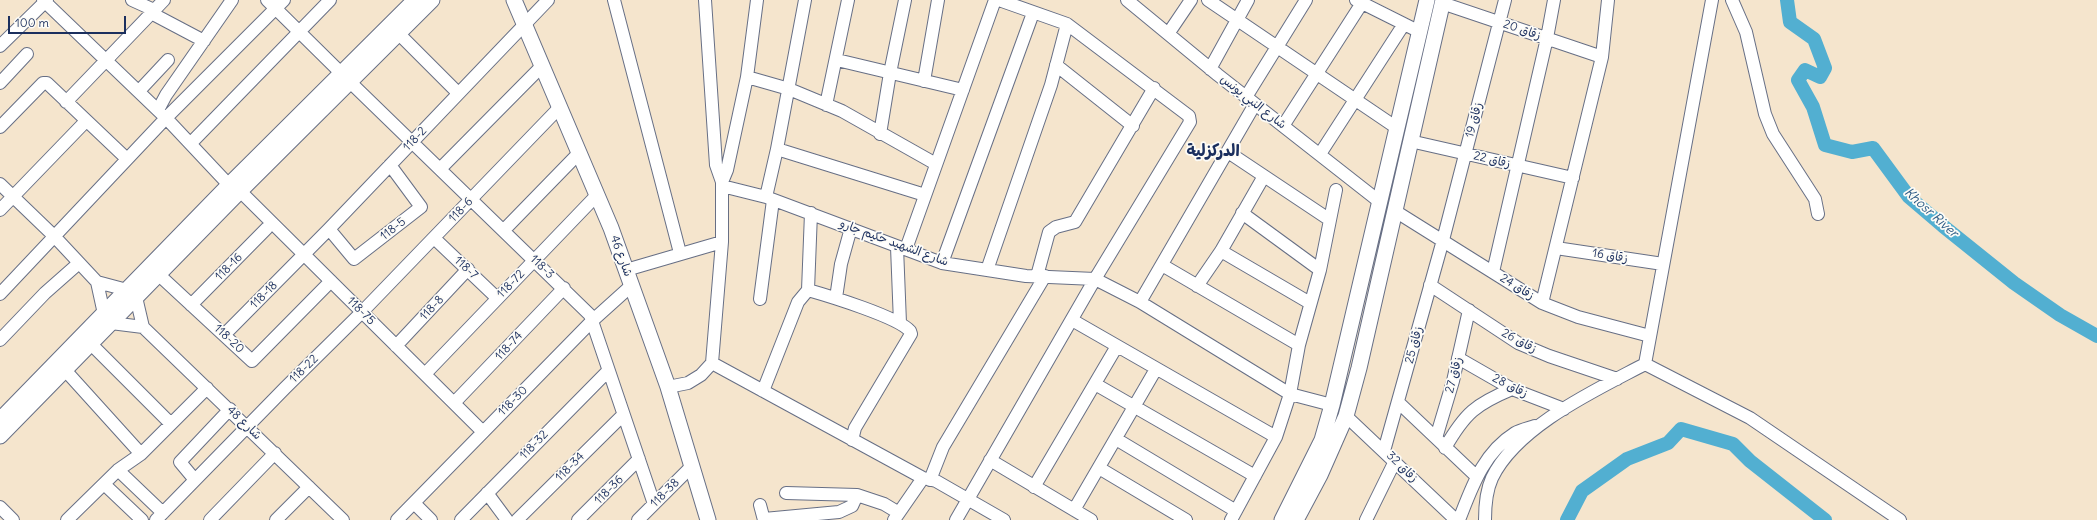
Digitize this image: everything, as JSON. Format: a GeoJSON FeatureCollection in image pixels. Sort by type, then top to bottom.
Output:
{"type":"FeatureCollection","features":[{"type":"Feature","properties":{"kind":"main road"},"geometry":{"type":"LineString","coordinates":[[2,415],[108,318],[132,294],[234,188],[345,77],[415,0]]}},
{"type":"Feature","properties":{"kind":"main road"},"geometry":{"type":"LineString","coordinates":[[345,77],[398,33],[432,0]]}},
{"type":"Feature","properties":{"kind":"main road","name":"شارع 46"},"geometry":{"type":"LineString","coordinates":[[514,0],[597,195],[632,285],[668,387],[708,520]]}},
{"type":"Feature","properties":{"kind":"main road"},"geometry":{"type":"LineString","coordinates":[[1282,520],[1322,440],[1332,405],[1427,0]]}},
{"type":"Feature","properties":{"kind":"main road"},"geometry":{"type":"LineString","coordinates":[[1296,520],[1320,475],[1346,416],[1443,2]]}},
{"type":"Feature","properties":{"kind":"main road"},"geometry":{"type":"LineString","coordinates":[[132,294],[158,274],[234,188]]}},
{"type":"Feature","properties":{"kind":"main road"},"geometry":{"type":"LineString","coordinates":[[0,436],[91,344],[108,318]]}},
{"type":"Feature","properties":{"kind":"street"},"geometry":{"type":"LineString","coordinates":[[132,0],[204,41]]}},
{"type":"Feature","properties":{"kind":"street"},"geometry":{"type":"LineString","coordinates":[[66,102],[164,0]]}},
{"type":"Feature","properties":{"kind":"street"},"geometry":{"type":"LineString","coordinates":[[162,114],[166,95],[232,0]]}},
{"type":"Feature","properties":{"kind":"street"},"geometry":{"type":"LineString","coordinates":[[191,143],[330,0]]}},
{"type":"Feature","properties":{"kind":"street","name":"118-2"},"geometry":{"type":"LineString","coordinates":[[304,255],[548,0]]}},
{"type":"Feature","properties":{"kind":"street"},"geometry":{"type":"LineString","coordinates":[[614,0],[680,253]]}},
{"type":"Feature","properties":{"kind":"street"},"geometry":{"type":"LineString","coordinates":[[668,387],[688,383],[701,375],[712,363],[722,242],[722,184],[716,165],[705,0]]}},
{"type":"Feature","properties":{"kind":"street"},"geometry":{"type":"LineString","coordinates":[[722,184],[727,170],[746,77],[757,0]]}},
{"type":"Feature","properties":{"kind":"street"},"geometry":{"type":"LineString","coordinates":[[760,300],[770,199],[777,148],[789,89],[804,0]]}},
{"type":"Feature","properties":{"kind":"street"},"geometry":{"type":"LineString","coordinates":[[826,104],[837,60],[848,0]]}},
{"type":"Feature","properties":{"kind":"street"},"geometry":{"type":"LineString","coordinates":[[880,134],[890,73],[905,0]]}},
{"type":"Feature","properties":{"kind":"street"},"geometry":{"type":"LineString","coordinates":[[924,81],[938,0]]}},
{"type":"Feature","properties":{"kind":"street"},"geometry":{"type":"LineString","coordinates":[[900,323],[902,248],[925,195],[995,0]]}},
{"type":"Feature","properties":{"kind":"street"},"geometry":{"type":"LineString","coordinates":[[956,520],[1095,279],[1190,122],[1189,116],[1154,88],[1067,24],[999,0]]}},
{"type":"Feature","properties":{"kind":"street","name":"شارع النبي يونس"},"geometry":{"type":"LineString","coordinates":[[1127,0],[1141,5],[1168,34],[1380,202]]}},
{"type":"Feature","properties":{"kind":"street"},"geometry":{"type":"LineString","coordinates":[[1168,34],[1191,0]]}},
{"type":"Feature","properties":{"kind":"street"},"geometry":{"type":"LineString","coordinates":[[1208,0],[1397,128]]}},
{"type":"Feature","properties":{"kind":"street"},"geometry":{"type":"LineString","coordinates":[[1210,68],[1236,19],[1248,0]]}},
{"type":"Feature","properties":{"kind":"street"},"geometry":{"type":"LineString","coordinates":[[1140,302],[1228,152],[1277,47],[1306,0]]}},
{"type":"Feature","properties":{"kind":"street","name":"زقاق 19"},"geometry":{"type":"LineString","coordinates":[[1443,240],[1505,0]]}},
{"type":"Feature","properties":{"kind":"street"},"geometry":{"type":"LineString","coordinates":[[1493,272],[1516,165],[1547,38],[1554,0]]}},
{"type":"Feature","properties":{"kind":"street"},"geometry":{"type":"LineString","coordinates":[[1542,303],[1574,178],[1602,57],[1608,0]]}},
{"type":"Feature","properties":{"kind":"street"},"geometry":{"type":"LineString","coordinates":[[1645,364],[1712,0]]}},
{"type":"Feature","properties":{"kind":"street"},"geometry":{"type":"LineString","coordinates":[[1732,0],[1746,32],[1765,114],[1773,134],[1815,198],[1818,214]]}},
{"type":"Feature","properties":{"kind":"street"},"geometry":{"type":"LineString","coordinates":[[0,46],[45,1]]}},
{"type":"Feature","properties":{"kind":"street","name":"118-75"},"geometry":{"type":"LineString","coordinates":[[45,1],[139,91],[234,188],[331,281],[482,431]]}},
{"type":"Feature","properties":{"kind":"street"},"geometry":{"type":"LineString","coordinates":[[1283,126],[1359,2],[1420,32]]}},
{"type":"Feature","properties":{"kind":"street","name":"زقاق 20"},"geometry":{"type":"LineString","coordinates":[[1443,2],[1602,57]]}},
{"type":"Feature","properties":{"kind":"street"},"geometry":{"type":"LineString","coordinates":[[0,294],[127,160],[162,114],[275,3]]}},
{"type":"Feature","properties":{"kind":"street","name":"118-3"},"geometry":{"type":"LineString","coordinates":[[275,3],[299,31],[345,77],[586,309],[592,321],[654,504]]}},
{"type":"Feature","properties":{"kind":"street"},"geometry":{"type":"LineString","coordinates":[[942,263],[1033,13]]}},
{"type":"Feature","properties":{"kind":"street"},"geometry":{"type":"LineString","coordinates":[[987,270],[1051,86],[1067,24]]}},
{"type":"Feature","properties":{"kind":"street"},"geometry":{"type":"LineString","coordinates":[[1320,154],[1404,24]]}},
{"type":"Feature","properties":{"kind":"street"},"geometry":{"type":"LineString","coordinates":[[398,33],[458,93]]}},
{"type":"Feature","properties":{"kind":"street"},"geometry":{"type":"LineString","coordinates":[[0,83],[27,54]]}},
{"type":"Feature","properties":{"kind":"street"},"geometry":{"type":"LineString","coordinates":[[139,91],[168,60]]}},
{"type":"Feature","properties":{"kind":"street"},"geometry":{"type":"LineString","coordinates":[[837,60],[963,90]]}},
{"type":"Feature","properties":{"kind":"street"},"geometry":{"type":"LineString","coordinates":[[1056,65],[1133,126]]}},
{"type":"Feature","properties":{"kind":"street"},"geometry":{"type":"LineString","coordinates":[[440,169],[542,66]]}},
{"type":"Feature","properties":{"kind":"street"},"geometry":{"type":"LineString","coordinates":[[746,77],[789,89],[842,111],[880,134],[936,164]]}},
{"type":"Feature","properties":{"kind":"street"},"geometry":{"type":"LineString","coordinates":[[0,127],[43,83],[46,83],[127,160]]}},
{"type":"Feature","properties":{"kind":"street"},"geometry":{"type":"LineString","coordinates":[[786,493],[857,495],[884,504],[896,516],[926,479],[1041,276],[1049,232],[1056,227],[1075,222],[1133,126],[1154,88]]}},
{"type":"Feature","properties":{"kind":"street","name":"118-6"},"geometry":{"type":"LineString","coordinates":[[362,312],[560,107]]}},
{"type":"Feature","properties":{"kind":"street"},"geometry":{"type":"LineString","coordinates":[[0,210],[86,121]]}},
{"type":"Feature","properties":{"kind":"street","name":"زقاق 22"},"geometry":{"type":"LineString","coordinates":[[1410,141],[1574,178]]}},
{"type":"Feature","properties":{"kind":"street"},"geometry":{"type":"LineString","coordinates":[[777,148],[925,195]]}},
{"type":"Feature","properties":{"kind":"street"},"geometry":{"type":"LineString","coordinates":[[1228,152],[1330,220]]}},
{"type":"Feature","properties":{"kind":"street"},"geometry":{"type":"LineString","coordinates":[[504,230],[579,153]]}},
{"type":"Feature","properties":{"kind":"street","name":"118-5"},"geometry":{"type":"LineString","coordinates":[[329,229],[354,259],[421,207],[390,164]]}},
{"type":"Feature","properties":{"kind":"street"},"geometry":{"type":"LineString","coordinates":[[1197,286],[1221,251],[1264,176]]}},
{"type":"Feature","properties":{"kind":"street"},"geometry":{"type":"LineString","coordinates":[[0,184],[54,236],[97,282],[108,318],[143,327]]}},
{"type":"Feature","properties":{"kind":"street","name":"شارع الشهيد حكيم جارو"},"geometry":{"type":"LineString","coordinates":[[722,184],[811,213],[942,263],[1041,276],[1095,279]]}},
{"type":"Feature","properties":{"kind":"street"},"geometry":{"type":"LineString","coordinates":[[1116,439],[1233,516],[1276,437],[1290,394],[1310,303],[1320,270],[1336,190]]}},
{"type":"Feature","properties":{"kind":"street","name":"118-72"},"geometry":{"type":"LineString","coordinates":[[425,374],[597,195]]}},
{"type":"Feature","properties":{"kind":"street","name":"زقاق 24"},"geometry":{"type":"LineString","coordinates":[[1395,211],[1542,303],[1578,317],[1650,336]]}},
{"type":"Feature","properties":{"kind":"street"},"geometry":{"type":"LineString","coordinates":[[763,391],[798,302],[808,290],[811,213]]}},
{"type":"Feature","properties":{"kind":"street"},"geometry":{"type":"LineString","coordinates":[[1242,213],[1320,270]]}},
{"type":"Feature","properties":{"kind":"street","name":"118-16"},"geometry":{"type":"LineString","coordinates":[[192,305],[267,228]]}},
{"type":"Feature","properties":{"kind":"street"},"geometry":{"type":"LineString","coordinates":[[836,298],[841,264],[851,228]]}},
{"type":"Feature","properties":{"kind":"street","name":"118-7"},"geometry":{"type":"LineString","coordinates":[[434,238],[497,298]]}},
{"type":"Feature","properties":{"kind":"street","name":"زقاق 25"},"geometry":{"type":"LineString","coordinates":[[1384,451],[1443,240]]}},
{"type":"Feature","properties":{"kind":"street"},"geometry":{"type":"LineString","coordinates":[[626,270],[722,242]]}},
{"type":"Feature","properties":{"kind":"street","name":"زقاق 16"},"geometry":{"type":"LineString","coordinates":[[1556,248],[1663,264]]}},
{"type":"Feature","properties":{"kind":"street"},"geometry":{"type":"LineString","coordinates":[[1221,251],[1310,303]]}},
{"type":"Feature","properties":{"kind":"street","name":"118-18"},"geometry":{"type":"LineString","coordinates":[[224,335],[304,255]]}},
{"type":"Feature","properties":{"kind":"street"},"geometry":{"type":"LineString","coordinates":[[0,340],[45,293],[79,263]]}},
{"type":"Feature","properties":{"kind":"street"},"geometry":{"type":"LineString","coordinates":[[1162,265],[1300,345]]}},
{"type":"Feature","properties":{"kind":"street","name":"118-8"},"geometry":{"type":"LineString","coordinates":[[396,346],[468,270]]}},
{"type":"Feature","properties":{"kind":"street","name":"118-20"},"geometry":{"type":"LineString","coordinates":[[158,274],[252,361],[331,281]]}},
{"type":"Feature","properties":{"kind":"street"},"geometry":{"type":"LineString","coordinates":[[1095,279],[1140,302],[1290,394],[1332,405]]}},
{"type":"Feature","properties":{"kind":"street"},"geometry":{"type":"LineString","coordinates":[[97,282],[132,294],[143,327]]}},
{"type":"Feature","properties":{"kind":"street","name":"118-30"},"geometry":{"type":"LineString","coordinates":[[397,520],[482,431],[592,321],[632,285]]}},
{"type":"Feature","properties":{"kind":"street","name":"زقاق 26"},"geometry":{"type":"LineString","coordinates":[[1430,285],[1518,343],[1549,356],[1617,379]]}},
{"type":"Feature","properties":{"kind":"street","name":"118-74"},"geometry":{"type":"LineString","coordinates":[[454,403],[564,288]]}},
{"type":"Feature","properties":{"kind":"street"},"geometry":{"type":"LineString","coordinates":[[808,290],[836,298],[900,323],[907,328],[911,334],[855,428],[852,440]]}},
{"type":"Feature","properties":{"kind":"street","name":"زقاق 27"},"geometry":{"type":"LineString","coordinates":[[1436,438],[1458,358],[1469,310]]}},
{"type":"Feature","properties":{"kind":"street","name":"118-22"},"geometry":{"type":"LineString","coordinates":[[159,516],[362,312]]}},
{"type":"Feature","properties":{"kind":"street"},"geometry":{"type":"LineString","coordinates":[[1072,320],[1276,437]]}},
{"type":"Feature","properties":{"kind":"street","name":"شارع 48"},"geometry":{"type":"LineString","coordinates":[[143,327],[230,409],[343,520]]}},
{"type":"Feature","properties":{"kind":"street"},"geometry":{"type":"LineString","coordinates":[[91,344],[170,424]]}},
{"type":"Feature","properties":{"kind":"street"},"geometry":{"type":"LineString","coordinates":[[1034,486],[1117,346]]}},
{"type":"Feature","properties":{"kind":"street","name":"زقاق 28"},"geometry":{"type":"LineString","coordinates":[[1458,358],[1512,389],[1564,409]]}},
{"type":"Feature","properties":{"kind":"street"},"geometry":{"type":"LineString","coordinates":[[712,363],[852,440],[926,479],[968,499],[1004,520]]}},
{"type":"Feature","properties":{"kind":"street"},"geometry":{"type":"LineString","coordinates":[[1485,520],[1485,505],[1488,492],[1497,468],[1515,447],[1542,424],[1578,399],[1645,364]]}},
{"type":"Feature","properties":{"kind":"street"},"geometry":{"type":"LineString","coordinates":[[1645,364],[1750,418],[1900,520]]}},
{"type":"Feature","properties":{"kind":"street"},"geometry":{"type":"LineString","coordinates":[[1074,510],[1156,369]]}},
{"type":"Feature","properties":{"kind":"street"},"geometry":{"type":"LineString","coordinates":[[65,370],[141,454]]}},
{"type":"Feature","properties":{"kind":"street","name":"118-32"},"geometry":{"type":"LineString","coordinates":[[461,520],[608,371]]}},
{"type":"Feature","properties":{"kind":"street"},"geometry":{"type":"LineString","coordinates":[[1095,384],[1255,476]]}},
{"type":"Feature","properties":{"kind":"street"},"geometry":{"type":"LineString","coordinates":[[72,518],[118,470],[141,454],[207,388]]}},
{"type":"Feature","properties":{"kind":"street"},"geometry":{"type":"LineString","coordinates":[[1445,448],[1467,414],[1483,402],[1512,389]]}},
{"type":"Feature","properties":{"kind":"street"},"geometry":{"type":"LineString","coordinates":[[1398,402],[1476,476]]}},
{"type":"Feature","properties":{"kind":"street"},"geometry":{"type":"LineString","coordinates":[[195,480],[180,462],[230,409]]}},
{"type":"Feature","properties":{"kind":"street","name":"118-34"},"geometry":{"type":"LineString","coordinates":[[517,520],[623,415]]}},
{"type":"Feature","properties":{"kind":"street","name":"زقاق 32"},"geometry":{"type":"LineString","coordinates":[[1346,416],[1458,520]]}},
{"type":"Feature","properties":{"kind":"street"},"geometry":{"type":"LineString","coordinates":[[1458,520],[1476,476],[1492,452],[1515,433],[1542,424]]}},
{"type":"Feature","properties":{"kind":"street"},"geometry":{"type":"LineString","coordinates":[[210,520],[275,453]]}},
{"type":"Feature","properties":{"kind":"street","name":"118-36"},"geometry":{"type":"LineString","coordinates":[[578,520],[639,459]]}},
{"type":"Feature","properties":{"kind":"street"},"geometry":{"type":"LineString","coordinates":[[990,460],[1090,520]]}},
{"type":"Feature","properties":{"kind":"street"},"geometry":{"type":"LineString","coordinates":[[1369,518],[1395,461]]}},
{"type":"Feature","properties":{"kind":"street","name":"118-38"},"geometry":{"type":"LineString","coordinates":[[638,520],[692,466]]}},
{"type":"Feature","properties":{"kind":"street"},"geometry":{"type":"LineString","coordinates":[[1099,468],[1186,520]]}},
{"type":"Feature","properties":{"kind":"street"},"geometry":{"type":"LineString","coordinates":[[118,470],[159,516]]}},
{"type":"Feature","properties":{"kind":"street"},"geometry":{"type":"LineString","coordinates":[[104,484],[142,520]]}},
{"type":"Feature","properties":{"kind":"street"},"geometry":{"type":"LineString","coordinates":[[276,520],[309,487]]}},
{"type":"Feature","properties":{"kind":"street"},"geometry":{"type":"LineString","coordinates":[[487,493],[507,520]]}},
{"type":"Feature","properties":{"kind":"street"},"geometry":{"type":"LineString","coordinates":[[760,505],[764,520],[839,512],[852,506],[857,495]]}},
{"type":"Feature","properties":{"kind":"street"},"geometry":{"type":"LineString","coordinates":[[414,503],[431,520]]}},
{"type":"Feature","properties":{"kind":"street"},"geometry":{"type":"LineString","coordinates":[[0,507],[13,520]]}},
{"type":"Feature","properties":{"kind":"waterway","name":"Khosr River"},"geometry":{"type":"LineString","coordinates":[[1787,0],[1790,22],[1814,39],[1825,68],[1820,77],[1805,70],[1798,80],[1813,107],[1825,145],[1852,152],[1873,148],[1909,197],[1943,226],[2014,283],[2060,315],[2097,336]]}},
{"type":"Feature","properties":{"kind":"waterway","name":"Khosr River"},"geometry":{"type":"LineString","coordinates":[[1567,520],[1582,491],[1627,459],[1668,443],[1681,429],[1733,444],[1750,461],[1825,520]]}},
{"type":"Feature","properties":{"kind":"district","name":"الدركزلية"},"geometry":{"type":"Point","coordinates":[1213,151]}}]}
